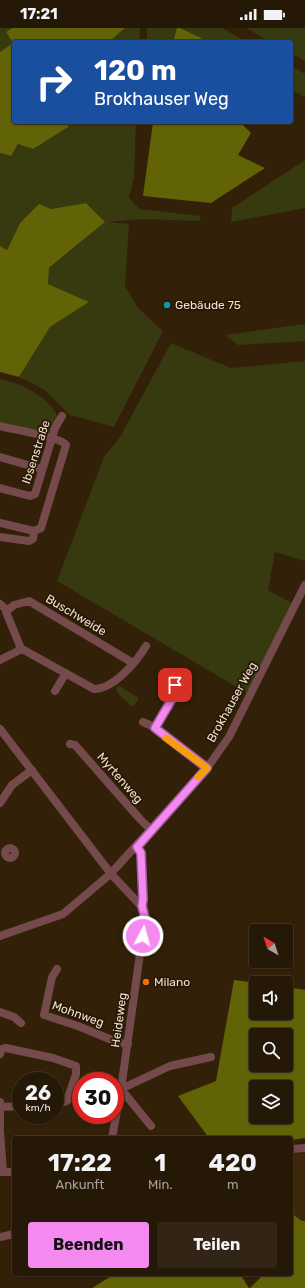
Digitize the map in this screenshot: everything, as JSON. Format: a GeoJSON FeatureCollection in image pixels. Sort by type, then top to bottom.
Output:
{"type":"FeatureCollection","features":[{"type":"Feature","properties":{"kind":"street","name":"Ibsenstraße"},"geometry":{"type":"LineString","coordinates":[[0,488],[32,496],[36,493],[55,428],[62,416]]}},
{"type":"Feature","properties":{"kind":"street"},"geometry":{"type":"LineString","coordinates":[[0,426],[52,438],[65,444],[41,528],[34,531],[0,523]]}},
{"type":"Feature","properties":{"kind":"street"},"geometry":{"type":"LineString","coordinates":[[0,457],[42,469]]}},
{"type":"Feature","properties":{"kind":"street"},"geometry":{"type":"LineString","coordinates":[[0,537],[32,540],[34,531]]}},
{"type":"Feature","properties":{"kind":"street","name":"Brokhauser Weg"},"geometry":{"type":"LineString","coordinates":[[0,936],[63,914],[137,847],[207,768],[229,736],[305,585]]}},
{"type":"Feature","properties":{"kind":"street","name":"Buschweide"},"geometry":{"type":"LineString","coordinates":[[6,610],[14,605],[29,601],[133,662]]}},
{"type":"Feature","properties":{"kind":"street"},"geometry":{"type":"LineString","coordinates":[[0,604],[6,610],[20,650],[94,689],[101,689],[131,668],[133,662],[139,658],[146,646]]}},
{"type":"Feature","properties":{"kind":"street"},"geometry":{"type":"LineString","coordinates":[[0,660],[20,650]]}},
{"type":"Feature","properties":{"kind":"street"},"geometry":{"type":"LineString","coordinates":[[56,691],[66,673]]}},
{"type":"Feature","properties":{"kind":"street"},"geometry":{"type":"LineString","coordinates":[[155,728],[175,694]]}},
{"type":"Feature","properties":{"kind":"street"},"geometry":{"type":"LineString","coordinates":[[143,722],[155,728],[207,768]]}},
{"type":"Feature","properties":{"kind":"street"},"geometry":{"type":"LineString","coordinates":[[0,729],[110,873],[142,906]]}},
{"type":"Feature","properties":{"kind":"street","name":"Myrtenweg"},"geometry":{"type":"LineString","coordinates":[[70,744],[74,745],[138,818],[151,830]]}},
{"type":"Feature","properties":{"kind":"street"},"geometry":{"type":"LineString","coordinates":[[0,803],[12,785],[32,770]]}},
{"type":"Feature","properties":{"kind":"street","name":"Heideweg"},"geometry":{"type":"LineString","coordinates":[[124,1074],[145,921],[145,912],[142,906],[141,853],[137,847]]}},
{"type":"Feature","properties":{"kind":"street","name":"Mohnweg"},"geometry":{"type":"LineString","coordinates":[[56,969],[52,977],[44,1016],[78,1026],[119,1043],[128,1044]]}},
{"type":"Feature","properties":{"kind":"street"},"geometry":{"type":"LineString","coordinates":[[0,1012],[14,1017],[21,1023]]}},
{"type":"Feature","properties":{"kind":"street"},"geometry":{"type":"LineString","coordinates":[[0,1054],[2,1049],[6,1048],[54,1058],[76,1066],[76,1074],[66,1101],[64,1102]]}},
{"type":"Feature","properties":{"kind":"street"},"geometry":{"type":"LineString","coordinates":[[124,1088],[170,1066],[210,1057]]}},
{"type":"Feature","properties":{"kind":"street"},"geometry":{"type":"LineString","coordinates":[[124,1092],[151,1126]]}},
{"type":"Feature","properties":{"kind":"street"},"geometry":{"type":"LineString","coordinates":[[0,1102],[0,1128]]}},
{"type":"Feature","properties":{"kind":"street"},"geometry":{"type":"LineString","coordinates":[[0,1107],[12,1106]]}},
{"type":"Feature","properties":{"kind":"street","name":"Heideweg"},"geometry":{"type":"LineString","coordinates":[[112,1136],[115,1124]]}},
{"type":"Feature","properties":{"kind":"street"},"geometry":{"type":"LineString","coordinates":[[0,1131],[2,1172]]}},
{"type":"Feature","properties":{"kind":"street"},"geometry":{"type":"LineString","coordinates":[[293,1149],[305,1148]]}},
{"type":"Feature","properties":{"kind":"street"},"geometry":{"type":"LineString","coordinates":[[0,1237],[12,1234]]}},
{"type":"Feature","properties":{"kind":"shaded area"},"geometry":{"type":"Polygon","coordinates":[[[0,28],[12,28],[6,32],[12,44],[0,52],[0,28]]]}},
{"type":"Feature","properties":{"kind":"shaded area"},"geometry":{"type":"Polygon","coordinates":[[[12,28],[125,28],[111,40],[12,40],[12,41],[6,32],[12,28]]]}},
{"type":"Feature","properties":{"kind":"shaded area"},"geometry":{"type":"Polygon","coordinates":[[[125,28],[140,28],[139,40],[111,40],[125,28]]]}},
{"type":"Feature","properties":{"kind":"shaded area"},"geometry":{"type":"Polygon","coordinates":[[[147,28],[177,28],[174,40],[147,40],[147,28]]]}},
{"type":"Feature","properties":{"kind":"shaded area"},"geometry":{"type":"Polygon","coordinates":[[[177,28],[180,28],[206,40],[174,40],[177,28]]]}},
{"type":"Feature","properties":{"kind":"shaded area"},"geometry":{"type":"Polygon","coordinates":[[[180,28],[222,28],[243,40],[206,40],[180,28]]]}},
{"type":"Feature","properties":{"kind":"shaded area"},"geometry":{"type":"Polygon","coordinates":[[[246,28],[305,28],[305,61],[293,54],[293,40],[267,40],[246,28]]]}},
{"type":"Feature","properties":{"kind":"shaded area"},"geometry":{"type":"Polygon","coordinates":[[[12,44],[12,124],[69,124],[68,127],[33,149],[18,144],[11,156],[0,153],[0,52],[12,44]]]}},
{"type":"Feature","properties":{"kind":"shaded area"},"geometry":{"type":"Polygon","coordinates":[[[293,67],[305,74],[305,97],[293,91],[293,67]]]}},
{"type":"Feature","properties":{"kind":"shaded area"},"geometry":{"type":"Polygon","coordinates":[[[69,124],[136,124],[134,178],[129,197],[139,209],[201,216],[199,221],[141,219],[107,222],[129,224],[125,286],[138,308],[163,331],[114,427],[70,415],[45,390],[19,377],[50,327],[89,302],[48,285],[49,269],[105,222],[86,203],[51,209],[20,223],[7,250],[0,246],[0,153],[11,156],[18,144],[68,127],[69,124]]]}},
{"type":"Feature","properties":{"kind":"shaded area"},"geometry":{"type":"Polygon","coordinates":[[[153,124],[242,124],[251,133],[238,155],[265,168],[211,203],[143,196],[153,124]]]}},
{"type":"Feature","properties":{"kind":"shaded area"},"geometry":{"type":"Polygon","coordinates":[[[305,160],[305,208],[231,222],[232,208],[305,160]]]}},
{"type":"Feature","properties":{"kind":"shaded area"},"geometry":{"type":"Polygon","coordinates":[[[86,203],[105,222],[49,268],[48,284],[89,302],[50,327],[19,377],[0,372],[0,246],[7,250],[20,223],[39,204],[51,209],[86,203]]]}},
{"type":"Feature","properties":{"kind":"shaded area"},"geometry":{"type":"Polygon","coordinates":[[[305,324],[305,341],[238,345],[225,335],[305,324]]]}},
{"type":"Feature","properties":{"kind":"shaded area"},"geometry":{"type":"Polygon","coordinates":[[[171,343],[231,368],[305,361],[305,561],[275,552],[268,590],[292,603],[247,693],[57,581],[104,457],[120,437],[171,343]]]}},
{"type":"Feature","properties":{"kind":"shaded area"},"geometry":{"type":"Polygon","coordinates":[[[0,379],[18,384],[34,392],[41,396],[53,409],[58,417],[48,435],[0,424],[0,379]]]}},
{"type":"Feature","properties":{"kind":"shaded area"},"geometry":{"type":"Polygon","coordinates":[[[118,685],[139,698],[133,707],[121,697],[116,690],[118,685]]]}},
{"type":"Feature","properties":{"kind":"shaded area"},"geometry":{"type":"Polygon","coordinates":[[[234,980],[249,982],[249,1020],[293,1020],[293,988],[305,990],[305,1138],[293,1140],[293,1136],[208,1136],[178,1096],[216,1081],[234,980]]]}},
{"type":"Feature","properties":{"kind":"shaded area"},"geometry":{"type":"Polygon","coordinates":[[[305,1153],[305,1221],[302,1221],[293,1214],[293,1154],[305,1153]]]}},
{"type":"Feature","properties":{"kind":"shaded area"},"geometry":{"type":"Polygon","coordinates":[[[293,1214],[302,1221],[305,1221],[305,1288],[250,1288],[262,1276],[293,1276],[293,1214]]]}},
{"type":"Feature","properties":{"kind":"shaded area"},"geometry":{"type":"Polygon","coordinates":[[[112,1276],[241,1276],[249,1288],[92,1288],[112,1276]]]}},
{"type":"Feature","properties":{"kind":"slow traffic"},"geometry":{"type":"LineString","coordinates":[[166,738],[207,768],[198,777]]}},
{"type":"Feature","properties":{"kind":"place","name":"Gebäude 75"},"geometry":{"type":"Point","coordinates":[167,305]}},
{"type":"Feature","properties":{"kind":"place","name":"Milano"},"geometry":{"type":"Point","coordinates":[146,982]}},
{"type":"Feature","properties":{"kind":"route"},"geometry":{"type":"LineString","coordinates":[[143,936],[145,915],[142,906],[141,853],[137,847],[207,768],[155,728],[175,694],[172,692],[173,686],[175,685]]}}]}
